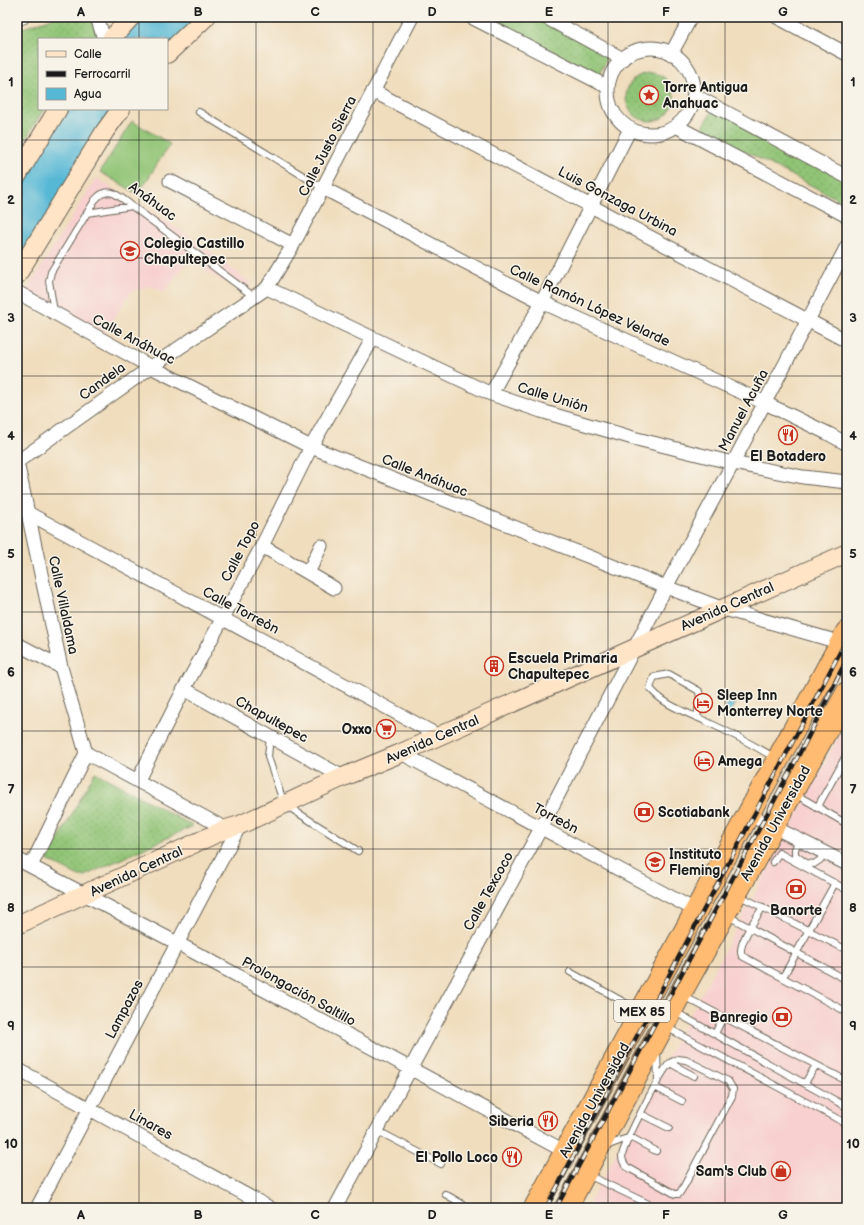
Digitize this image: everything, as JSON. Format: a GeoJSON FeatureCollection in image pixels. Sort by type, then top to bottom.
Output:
{"type":"FeatureCollection","features":[{"type":"Feature","properties":{"kind":"highway","name":"Avenida Universidad"},"geometry":{"type":"LineString","coordinates":[[535,1208],[844,637]]}},
{"type":"Feature","properties":{"kind":"highway","name":"Avenida Universidad"},"geometry":{"type":"LineString","coordinates":[[566,1208],[772,826],[847,693]]}},
{"type":"Feature","properties":{"kind":"street"},"geometry":{"type":"LineString","coordinates":[[17,19],[23,17]]}},
{"type":"Feature","properties":{"kind":"street"},"geometry":{"type":"LineString","coordinates":[[97,17],[104,38]]}},
{"type":"Feature","properties":{"kind":"street"},"geometry":{"type":"LineString","coordinates":[[113,38],[131,17]]}},
{"type":"Feature","properties":{"kind":"street"},"geometry":{"type":"LineString","coordinates":[[168,53],[206,17]]}},
{"type":"Feature","properties":{"kind":"street","name":"Calle Justo Sierra"},"geometry":{"type":"LineString","coordinates":[[267,288],[293,245],[412,17]]}},
{"type":"Feature","properties":{"kind":"street"},"geometry":{"type":"LineString","coordinates":[[471,17],[608,87]]}},
{"type":"Feature","properties":{"kind":"street"},"geometry":{"type":"LineString","coordinates":[[545,17],[623,59]]}},
{"type":"Feature","properties":{"kind":"street"},"geometry":{"type":"LineString","coordinates":[[671,54],[691,17]]}},
{"type":"Feature","properties":{"kind":"street"},"geometry":{"type":"LineString","coordinates":[[777,17],[847,54]]}},
{"type":"Feature","properties":{"kind":"street"},"geometry":{"type":"LineString","coordinates":[[646,49],[659,50],[671,54],[681,61],[693,82],[694,95],[688,112],[676,126],[665,132],[654,134],[642,133],[630,129],[620,121],[613,111],[608,99],[608,87],[613,71],[623,59],[634,52],[646,49]]}},
{"type":"Feature","properties":{"kind":"street","name":"Luis Gonzaga Urbina"},"geometry":{"type":"LineString","coordinates":[[373,91],[847,341]]}},
{"type":"Feature","properties":{"kind":"street"},"geometry":{"type":"LineString","coordinates":[[694,95],[847,177]]}},
{"type":"Feature","properties":{"kind":"street"},"geometry":{"type":"LineString","coordinates":[[17,176],[57,110]]}},
{"type":"Feature","properties":{"kind":"street"},"geometry":{"type":"LineString","coordinates":[[17,275],[88,158],[120,110]]}},
{"type":"Feature","properties":{"kind":"street"},"geometry":{"type":"LineString","coordinates":[[676,126],[847,216]]}},
{"type":"Feature","properties":{"kind":"street"},"geometry":{"type":"LineString","coordinates":[[491,394],[542,302],[630,129]]}},
{"type":"Feature","properties":{"kind":"street","name":"Anáhuac"},"geometry":{"type":"LineString","coordinates":[[170,181],[293,245]]}},
{"type":"Feature","properties":{"kind":"street","name":"Calle Ramón López Velarde"},"geometry":{"type":"LineString","coordinates":[[323,188],[542,302],[765,403],[830,434],[847,444]]}},
{"type":"Feature","properties":{"kind":"street","name":"Manuel Acuña"},"geometry":{"type":"LineString","coordinates":[[666,588],[733,464],[847,246]]}},
{"type":"Feature","properties":{"kind":"street","name":"Candela"},"geometry":{"type":"LineString","coordinates":[[17,462],[253,296],[267,288]]}},
{"type":"Feature","properties":{"kind":"street","name":"Calle Unión"},"geometry":{"type":"LineString","coordinates":[[267,288],[491,394],[633,438],[733,464],[803,477],[847,482]]}},
{"type":"Feature","properties":{"kind":"street","name":"Calle Anáhuac"},"geometry":{"type":"LineString","coordinates":[[17,292],[151,367],[311,447],[666,588],[722,608],[844,637]]}},
{"type":"Feature","properties":{"kind":"street","name":"Calle Topo"},"geometry":{"type":"LineString","coordinates":[[138,780],[184,689],[262,546],[311,447],[373,338]]}},
{"type":"Feature","properties":{"kind":"street","name":"Calle Villaldama"},"geometry":{"type":"LineString","coordinates":[[17,462],[61,667],[86,753]]}},
{"type":"Feature","properties":{"kind":"street","name":"Calle Torreòn"},"geometry":{"type":"LineString","coordinates":[[28,513],[439,736]]}},
{"type":"Feature","properties":{"kind":"street"},"geometry":{"type":"LineString","coordinates":[[262,546],[334,588]]}},
{"type":"Feature","properties":{"kind":"street"},"geometry":{"type":"LineString","coordinates":[[308,573],[321,546]]}},
{"type":"Feature","properties":{"kind":"street","name":"Avenida Central"},"geometry":{"type":"LineString","coordinates":[[17,924],[847,553]]}},
{"type":"Feature","properties":{"kind":"street","name":"Calle Texcoco"},"geometry":{"type":"LineString","coordinates":[[335,1208],[541,828],[666,588]]}},
{"type":"Feature","properties":{"kind":"street"},"geometry":{"type":"LineString","coordinates":[[17,644],[61,667]]}},
{"type":"Feature","properties":{"kind":"street","name":"Chapultepec"},"geometry":{"type":"LineString","coordinates":[[184,689],[343,777]]}},
{"type":"Feature","properties":{"kind":"street"},"geometry":{"type":"LineString","coordinates":[[31,866],[86,753],[233,827]]}},
{"type":"Feature","properties":{"kind":"street","name":"Torreòn"},"geometry":{"type":"LineString","coordinates":[[400,753],[697,911]]}},
{"type":"Feature","properties":{"kind":"street"},"geometry":{"type":"LineString","coordinates":[[748,814],[824,854],[847,864]]}},
{"type":"Feature","properties":{"kind":"street","name":"Lampazos"},"geometry":{"type":"LineString","coordinates":[[37,1208],[178,943],[233,827]]}},
{"type":"Feature","properties":{"kind":"street","name":"Prolongación Saltillo"},"geometry":{"type":"LineString","coordinates":[[17,859],[178,943],[409,1069],[566,1152]]}},
{"type":"Feature","properties":{"kind":"street","name":"Linares"},"geometry":{"type":"LineString","coordinates":[[17,1070],[90,1108],[270,1208]]}},
{"type":"Feature","properties":{"kind":"lane"},"geometry":{"type":"LineString","coordinates":[[199,112],[323,188]]}},
{"type":"Feature","properties":{"kind":"lane","name":"Anáhuac"},"geometry":{"type":"LineString","coordinates":[[54,312],[50,277],[87,213],[99,195],[106,192],[114,193],[253,296]]}},
{"type":"Feature","properties":{"kind":"lane"},"geometry":{"type":"LineString","coordinates":[[87,213],[132,206]]}},
{"type":"Feature","properties":{"kind":"lane"},"geometry":{"type":"LineString","coordinates":[[697,717],[700,699],[699,691],[670,674],[654,677],[650,688],[657,698],[753,744],[778,759]]}},
{"type":"Feature","properties":{"kind":"lane"},"geometry":{"type":"LineString","coordinates":[[270,736],[268,757],[284,804],[358,851]]}},
{"type":"Feature","properties":{"kind":"lane"},"geometry":{"type":"LineString","coordinates":[[817,808],[847,754]]}},
{"type":"Feature","properties":{"kind":"lane"},"geometry":{"type":"LineString","coordinates":[[791,792],[847,824]]}},
{"type":"Feature","properties":{"kind":"lane"},"geometry":{"type":"LineString","coordinates":[[773,862],[779,853],[847,890]]}},
{"type":"Feature","properties":{"kind":"lane"},"geometry":{"type":"LineString","coordinates":[[783,977],[798,953],[835,884]]}},
{"type":"Feature","properties":{"kind":"lane"},"geometry":{"type":"LineString","coordinates":[[736,894],[847,950]]}},
{"type":"Feature","properties":{"kind":"lane"},"geometry":{"type":"LineString","coordinates":[[763,907],[741,944],[740,951],[742,956],[847,1012]]}},
{"type":"Feature","properties":{"kind":"lane"},"geometry":{"type":"LineString","coordinates":[[724,915],[847,980]]}},
{"type":"Feature","properties":{"kind":"lane"},"geometry":{"type":"LineString","coordinates":[[570,972],[642,1012]]}},
{"type":"Feature","properties":{"kind":"lane"},"geometry":{"type":"LineString","coordinates":[[668,1017],[723,1017],[847,1080]]}},
{"type":"Feature","properties":{"kind":"lane"},"geometry":{"type":"LineString","coordinates":[[668,1017],[715,1034],[847,1107]]}},
{"type":"Feature","properties":{"kind":"lane"},"geometry":{"type":"LineString","coordinates":[[658,1080],[668,1017]]}},
{"type":"Feature","properties":{"kind":"lane"},"geometry":{"type":"LineString","coordinates":[[668,1017],[847,1124]]}},
{"type":"Feature","properties":{"kind":"lane"},"geometry":{"type":"LineString","coordinates":[[715,1034],[723,1017]]}},
{"type":"Feature","properties":{"kind":"lane"},"geometry":{"type":"LineString","coordinates":[[678,1059],[686,1060],[728,1081],[733,1089],[732,1096],[679,1194],[675,1194],[626,1167],[623,1163],[622,1155],[658,1080],[670,1063],[678,1059]]}},
{"type":"Feature","properties":{"kind":"lane"},"geometry":{"type":"LineString","coordinates":[[670,1063],[694,1076]]}},
{"type":"Feature","properties":{"kind":"lane"},"geometry":{"type":"LineString","coordinates":[[805,1084],[816,1065]]}},
{"type":"Feature","properties":{"kind":"lane"},"geometry":{"type":"LineString","coordinates":[[655,1087],[682,1101]]}},
{"type":"Feature","properties":{"kind":"lane"},"geometry":{"type":"LineString","coordinates":[[641,1114],[669,1128]]}},
{"type":"Feature","properties":{"kind":"lane"},"geometry":{"type":"LineString","coordinates":[[378,1131],[441,1164]]}},
{"type":"Feature","properties":{"kind":"lane"},"geometry":{"type":"LineString","coordinates":[[597,1150],[630,1137],[656,1151]]}},
{"type":"Feature","properties":{"kind":"lane"},"geometry":{"type":"LineString","coordinates":[[584,1173],[657,1208]]}},
{"type":"Feature","properties":{"kind":"lane"},"geometry":{"type":"LineString","coordinates":[[445,1194],[469,1208]]}},
{"type":"Feature","properties":{"kind":"shaded area","name":"Colegio Castillo Chapultepec"},"geometry":{"type":"Polygon","coordinates":[[[96,178],[197,241],[251,283],[243,293],[188,260],[164,293],[152,286],[131,291],[105,333],[27,290],[96,178]]]}},
{"type":"Feature","properties":{"kind":"shaded area"},"geometry":{"type":"Polygon","coordinates":[[[847,721],[847,1208],[587,1208],[847,721]]]}},
{"type":"Feature","properties":{"kind":"green space"},"geometry":{"type":"Polygon","coordinates":[[[55,17],[91,17],[98,38],[38,38],[38,110],[43,110],[17,153],[17,30],[55,17]]]}},
{"type":"Feature","properties":{"kind":"green space"},"geometry":{"type":"Polygon","coordinates":[[[486,17],[534,17],[608,55],[599,75],[486,17]]]}},
{"type":"Feature","properties":{"kind":"green space"},"geometry":{"type":"Polygon","coordinates":[[[645,73],[655,73],[667,80],[674,92],[674,102],[667,114],[655,121],[645,121],[637,117],[630,110],[626,102],[626,92],[630,84],[637,77],[645,73]]]}},
{"type":"Feature","properties":{"kind":"green space"},"geometry":{"type":"Polygon","coordinates":[[[714,107],[847,180],[847,204],[702,129],[714,107]]]}},
{"type":"Feature","properties":{"kind":"green space"},"geometry":{"type":"Polygon","coordinates":[[[132,121],[170,144],[138,194],[100,172],[132,121]]]}},
{"type":"Feature","properties":{"kind":"green space"},"geometry":{"type":"Polygon","coordinates":[[[95,772],[193,826],[84,876],[79,876],[47,860],[95,772]]]}},
{"type":"Feature","properties":{"kind":"water"},"geometry":{"type":"Polygon","coordinates":[[[131,17],[206,17],[168,53],[168,38],[113,38],[131,17]]]}},
{"type":"Feature","properties":{"kind":"water"},"geometry":{"type":"Polygon","coordinates":[[[58,110],[121,110],[17,275],[17,176],[58,110]]]}},
{"type":"Feature","properties":{"kind":"water"},"geometry":{"type":"Polygon","coordinates":[[[731,698],[736,701],[726,719],[721,716],[731,698]]]}},
{"type":"Feature","properties":{"kind":"railway"},"geometry":{"type":"LineString","coordinates":[[546,1208],[847,639]]}},
{"type":"Feature","properties":{"kind":"railway"},"geometry":{"type":"LineString","coordinates":[[556,1208],[804,745],[847,659]]}},
{"type":"Feature","properties":{"kind":"place","name":"Torre Antigua Anahuac"},"geometry":{"type":"Point","coordinates":[649,95]}},
{"type":"Feature","properties":{"kind":"place","name":"Colegio Castillo Chapultepec"},"geometry":{"type":"Point","coordinates":[130,251]}},
{"type":"Feature","properties":{"kind":"place","name":"El Botadero"},"geometry":{"type":"Point","coordinates":[788,435]}},
{"type":"Feature","properties":{"kind":"place","name":"Escuela Primaria Chapultepec"},"geometry":{"type":"Point","coordinates":[494,666]}},
{"type":"Feature","properties":{"kind":"place","name":"Sleep Inn Monterrey Norte"},"geometry":{"type":"Point","coordinates":[703,703]}},
{"type":"Feature","properties":{"kind":"place","name":"Oxxo"},"geometry":{"type":"Point","coordinates":[386,729]}},
{"type":"Feature","properties":{"kind":"place","name":"Amega"},"geometry":{"type":"Point","coordinates":[704,761]}},
{"type":"Feature","properties":{"kind":"place","name":"Scotiabank"},"geometry":{"type":"Point","coordinates":[644,812]}},
{"type":"Feature","properties":{"kind":"place","name":"Instituto Fleming"},"geometry":{"type":"Point","coordinates":[655,862]}},
{"type":"Feature","properties":{"kind":"place","name":"Banorte"},"geometry":{"type":"Point","coordinates":[796,889]}},
{"type":"Feature","properties":{"kind":"place","name":"Banregio"},"geometry":{"type":"Point","coordinates":[782,1017]}},
{"type":"Feature","properties":{"kind":"place","name":"Siberia"},"geometry":{"type":"Point","coordinates":[548,1121]}},
{"type":"Feature","properties":{"kind":"place","name":"El Pollo Loco"},"geometry":{"type":"Point","coordinates":[512,1157]}},
{"type":"Feature","properties":{"kind":"place","name":"Sam's Club"},"geometry":{"type":"Point","coordinates":[781,1171]}}]}
